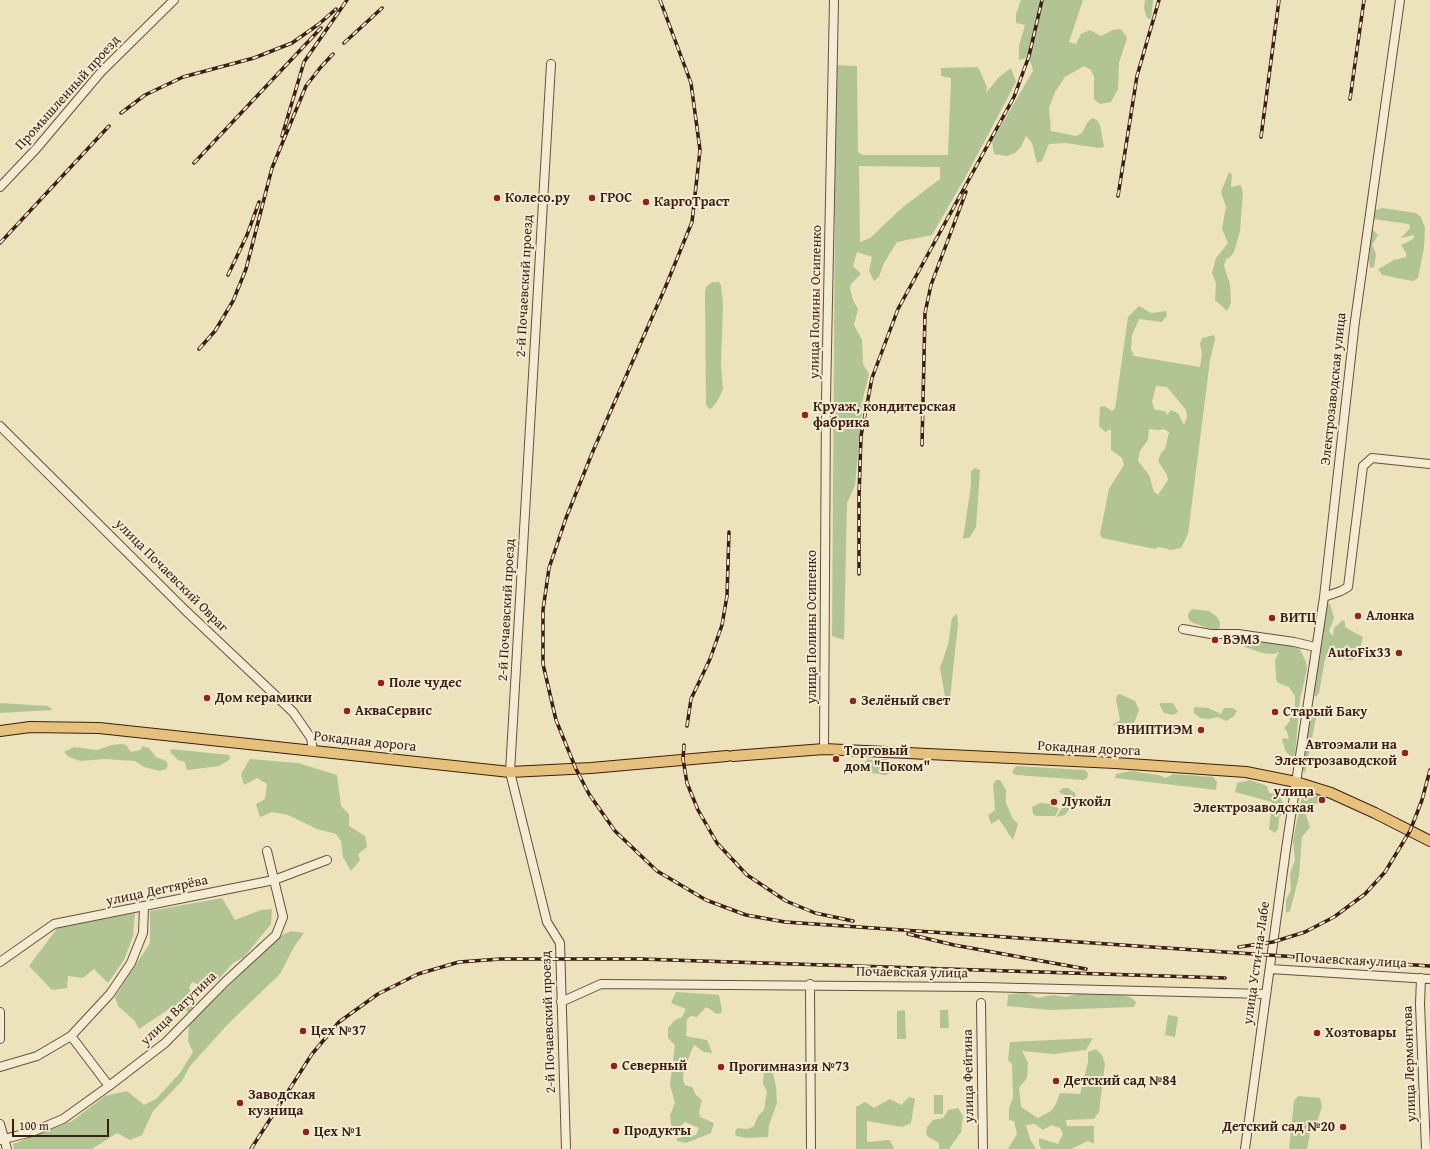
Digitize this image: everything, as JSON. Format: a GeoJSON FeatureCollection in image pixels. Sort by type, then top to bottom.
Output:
{"type":"FeatureCollection","features":[{"type":"Feature","properties":{"kind":"main road","name":"Рокадная дорога"},"geometry":{"type":"LineString","coordinates":[[0,731],[30,727],[98,728],[510,772],[591,768],[824,749],[897,752],[962,757],[1115,763],[1246,772],[1296,782],[1331,792],[1375,812],[1430,841]]}},
{"type":"Feature","properties":{"kind":"street","name":"Промышленный проезд"},"geometry":{"type":"LineString","coordinates":[[0,187],[36,149],[101,72],[174,0]]}},
{"type":"Feature","properties":{"kind":"street","name":"улица Полины Осипенко"},"geometry":{"type":"LineString","coordinates":[[824,749],[826,399],[834,0]]}},
{"type":"Feature","properties":{"kind":"street","name":"Электрозаводская улица"},"geometry":{"type":"LineString","coordinates":[[1296,782],[1315,648],[1324,597],[1355,320],[1400,0]]}},
{"type":"Feature","properties":{"kind":"street","name":"2-й Почаевский проезд"},"geometry":{"type":"LineString","coordinates":[[551,64],[510,772],[546,922],[560,943],[566,1149]]}},
{"type":"Feature","properties":{"kind":"street","name":"улица Почаевский Овраг"},"geometry":{"type":"LineString","coordinates":[[0,426],[186,611],[293,712],[311,738],[313,751]]}},
{"type":"Feature","properties":{"kind":"street"},"geometry":{"type":"LineString","coordinates":[[1324,597],[1341,591],[1348,586],[1363,466],[1372,458],[1430,464]]}},
{"type":"Feature","properties":{"kind":"street"},"geometry":{"type":"LineString","coordinates":[[1183,629],[1211,634],[1238,634],[1266,638],[1315,648]]}},
{"type":"Feature","properties":{"kind":"street","name":"улица Усти-на-Лабе"},"geometry":{"type":"LineString","coordinates":[[1245,1149],[1296,782]]}},
{"type":"Feature","properties":{"kind":"street","name":"улица Ватутина"},"geometry":{"type":"LineString","coordinates":[[2,1140],[32,1132],[62,1119],[109,1086],[165,1043],[225,982],[276,935],[283,917],[267,851]]}},
{"type":"Feature","properties":{"kind":"street","name":"улица Дегтярёва"},"geometry":{"type":"LineString","coordinates":[[0,962],[54,924],[274,880],[327,860]]}},
{"type":"Feature","properties":{"kind":"street"},"geometry":{"type":"LineString","coordinates":[[0,1067],[37,1056],[72,1036],[110,994],[131,963],[143,933],[144,907]]}},
{"type":"Feature","properties":{"kind":"street","name":"Почаевская улица"},"geometry":{"type":"LineString","coordinates":[[1270,969],[1430,979]]}},
{"type":"Feature","properties":{"kind":"street","name":"улица Лермонтова"},"geometry":{"type":"LineString","coordinates":[[1421,978],[1420,1004],[1426,1149]]}},
{"type":"Feature","properties":{"kind":"street","name":"Почаевская улица"},"geometry":{"type":"LineString","coordinates":[[561,1002],[601,984],[810,984],[1266,994]]}},
{"type":"Feature","properties":{"kind":"street"},"geometry":{"type":"LineString","coordinates":[[810,984],[811,1149]]}},
{"type":"Feature","properties":{"kind":"street","name":"улица Фейгина"},"geometry":{"type":"LineString","coordinates":[[981,1003],[983,1149]]}},
{"type":"Feature","properties":{"kind":"street"},"geometry":{"type":"LineString","coordinates":[[0,1012],[0,1039]]}},
{"type":"Feature","properties":{"kind":"street"},"geometry":{"type":"LineString","coordinates":[[72,1036],[109,1086]]}},
{"type":"Feature","properties":{"kind":"street"},"geometry":{"type":"LineString","coordinates":[[0,1124],[2,1140],[7,1149]]}},
{"type":"Feature","properties":{"kind":"green space"},"geometry":{"type":"Polygon","coordinates":[[[1021,0],[1083,0],[1069,42],[1076,44],[1081,34],[1090,30],[1101,36],[1113,30],[1121,29],[1127,38],[1119,63],[1118,89],[1111,102],[1100,104],[1094,99],[1094,77],[1091,70],[1084,66],[1065,77],[1055,92],[1049,108],[1051,131],[1076,136],[1082,133],[1087,123],[1092,118],[1097,120],[1100,125],[1104,147],[1099,148],[1066,143],[1049,144],[1042,161],[1037,163],[1032,143],[1026,136],[1021,147],[1015,153],[1007,156],[994,154],[992,141],[1033,71],[1031,63],[1026,58],[1019,60],[1019,46],[1025,25],[1016,23],[1016,14],[1021,0]]]}},
{"type":"Feature","properties":{"kind":"green space"},"geometry":{"type":"Polygon","coordinates":[[[1145,0],[1153,0],[1151,19],[1147,18],[1144,8],[1145,0]]]}},
{"type":"Feature","properties":{"kind":"green space"},"geometry":{"type":"Polygon","coordinates":[[[836,65],[857,66],[858,152],[863,155],[948,155],[951,78],[941,76],[941,68],[978,67],[987,87],[986,93],[999,77],[1011,68],[1016,82],[966,176],[932,235],[897,242],[884,263],[879,277],[874,281],[869,271],[872,257],[857,252],[853,266],[861,274],[851,284],[850,288],[853,300],[858,309],[854,325],[862,340],[863,364],[869,374],[863,398],[855,486],[847,503],[844,640],[832,636],[836,65]],[[859,166],[860,242],[870,238],[903,207],[940,179],[940,167],[859,166]]]}},
{"type":"Feature","properties":{"kind":"green space"},"geometry":{"type":"Polygon","coordinates":[[[1229,172],[1232,175],[1231,187],[1241,185],[1243,193],[1240,231],[1234,252],[1229,258],[1226,259],[1224,266],[1230,284],[1231,303],[1227,311],[1215,300],[1216,283],[1212,273],[1216,258],[1228,243],[1222,229],[1226,207],[1221,192],[1229,172]]]}},
{"type":"Feature","properties":{"kind":"green space"},"geometry":{"type":"Polygon","coordinates":[[[1382,208],[1416,213],[1421,217],[1425,228],[1424,248],[1418,278],[1413,281],[1382,275],[1378,269],[1394,260],[1406,257],[1406,253],[1401,245],[1413,239],[1414,235],[1401,238],[1410,228],[1409,224],[1373,219],[1373,230],[1378,235],[1372,245],[1376,254],[1374,267],[1370,268],[1369,260],[1371,236],[1369,221],[1373,211],[1382,208]]]}},
{"type":"Feature","properties":{"kind":"green space"},"geometry":{"type":"Polygon","coordinates":[[[712,282],[719,282],[721,285],[723,305],[721,364],[723,389],[718,400],[712,408],[709,409],[706,405],[705,292],[706,287],[712,282]]]}},
{"type":"Feature","properties":{"kind":"green space"},"geometry":{"type":"Polygon","coordinates":[[[1139,306],[1151,313],[1166,311],[1167,315],[1162,322],[1139,319],[1132,335],[1131,349],[1134,356],[1200,367],[1202,354],[1200,344],[1202,338],[1214,335],[1215,339],[1210,360],[1188,534],[1181,548],[1171,550],[1159,547],[1155,549],[1102,538],[1100,534],[1109,489],[1124,465],[1122,458],[1111,450],[1111,429],[1105,432],[1099,426],[1100,407],[1104,406],[1112,411],[1115,409],[1128,317],[1139,306]],[[1156,386],[1152,402],[1155,410],[1165,411],[1167,415],[1171,410],[1178,413],[1184,425],[1187,417],[1186,410],[1167,387],[1156,386]],[[1149,429],[1148,440],[1140,451],[1138,461],[1149,475],[1154,492],[1158,495],[1168,480],[1167,475],[1158,461],[1161,453],[1165,449],[1169,432],[1164,429],[1149,429]]]}},
{"type":"Feature","properties":{"kind":"green space"},"geometry":{"type":"Polygon","coordinates":[[[975,468],[980,470],[976,527],[970,537],[963,539],[971,485],[971,471],[975,468]]]}},
{"type":"Feature","properties":{"kind":"green space"},"geometry":{"type":"Polygon","coordinates":[[[1326,603],[1330,604],[1334,618],[1329,631],[1331,635],[1333,635],[1334,628],[1343,620],[1345,622],[1345,627],[1363,637],[1358,657],[1353,660],[1348,660],[1338,656],[1325,659],[1319,693],[1316,697],[1312,693],[1326,603]]]}},
{"type":"Feature","properties":{"kind":"green space"},"geometry":{"type":"Polygon","coordinates":[[[1192,609],[1209,611],[1217,617],[1220,622],[1220,627],[1218,629],[1211,629],[1193,623],[1189,620],[1188,614],[1192,609]]]}},
{"type":"Feature","properties":{"kind":"green space"},"geometry":{"type":"Polygon","coordinates":[[[957,614],[958,624],[950,698],[945,697],[940,668],[948,645],[952,618],[957,614]]]}},
{"type":"Feature","properties":{"kind":"green space"},"geometry":{"type":"Polygon","coordinates":[[[1242,641],[1268,642],[1299,647],[1306,662],[1307,669],[1300,699],[1295,754],[1292,757],[1286,752],[1282,740],[1283,738],[1289,739],[1284,728],[1290,721],[1289,714],[1295,711],[1295,696],[1289,687],[1278,683],[1276,679],[1275,660],[1279,652],[1273,654],[1262,653],[1240,644],[1242,641]]]}},
{"type":"Feature","properties":{"kind":"green space"},"geometry":{"type":"Polygon","coordinates":[[[1120,694],[1135,701],[1139,710],[1134,723],[1126,729],[1111,724],[1114,724],[1120,720],[1116,699],[1117,695],[1120,694]]]}},
{"type":"Feature","properties":{"kind":"green space"},"geometry":{"type":"Polygon","coordinates":[[[0,703],[48,706],[53,710],[0,713],[0,703]]]}},
{"type":"Feature","properties":{"kind":"green space"},"geometry":{"type":"Polygon","coordinates":[[[1173,703],[1178,712],[1173,715],[1164,713],[1159,704],[1173,703]]]}},
{"type":"Feature","properties":{"kind":"green space"},"geometry":{"type":"Polygon","coordinates":[[[1194,707],[1208,708],[1221,714],[1224,708],[1233,708],[1237,711],[1233,717],[1226,721],[1218,717],[1208,719],[1200,718],[1194,713],[1194,707]]]}},
{"type":"Feature","properties":{"kind":"green space"},"geometry":{"type":"Polygon","coordinates":[[[1310,714],[1316,718],[1305,773],[1301,768],[1304,763],[1302,757],[1310,714]]]}},
{"type":"Feature","properties":{"kind":"green space"},"geometry":{"type":"Polygon","coordinates":[[[112,745],[126,745],[131,752],[140,750],[143,746],[149,748],[156,757],[166,761],[168,765],[166,769],[160,771],[144,767],[135,761],[104,759],[80,761],[69,757],[64,752],[74,747],[97,750],[112,745]]]}},
{"type":"Feature","properties":{"kind":"green space"},"geometry":{"type":"Polygon","coordinates":[[[171,749],[229,755],[230,758],[219,766],[188,770],[185,762],[178,760],[170,752],[171,749]]]}},
{"type":"Feature","properties":{"kind":"green space"},"geometry":{"type":"Polygon","coordinates":[[[250,759],[298,763],[337,775],[341,806],[349,814],[349,826],[365,836],[367,847],[358,854],[360,860],[351,871],[343,857],[341,841],[336,834],[317,829],[288,815],[272,812],[260,817],[256,804],[265,799],[267,784],[257,778],[244,785],[241,774],[250,759]]]}},
{"type":"Feature","properties":{"kind":"green space"},"geometry":{"type":"Polygon","coordinates":[[[868,759],[879,762],[883,759],[887,759],[890,768],[893,769],[893,772],[885,775],[865,772],[861,766],[868,759]]]}},
{"type":"Feature","properties":{"kind":"green space"},"geometry":{"type":"Polygon","coordinates":[[[1016,766],[1085,770],[1088,773],[1087,778],[1084,780],[1016,775],[1012,772],[1016,766]]]}},
{"type":"Feature","properties":{"kind":"green space"},"geometry":{"type":"Polygon","coordinates":[[[1131,771],[1158,775],[1166,778],[1173,774],[1213,777],[1217,782],[1216,790],[1115,778],[1116,774],[1131,771]]]}},
{"type":"Feature","properties":{"kind":"green space"},"geometry":{"type":"Polygon","coordinates":[[[996,780],[1000,780],[1006,790],[1006,803],[1013,819],[1018,824],[1013,840],[999,819],[991,824],[988,815],[995,810],[993,785],[996,780]]]}},
{"type":"Feature","properties":{"kind":"green space"},"geometry":{"type":"Polygon","coordinates":[[[1250,780],[1267,786],[1269,793],[1277,794],[1282,800],[1284,810],[1279,818],[1278,829],[1275,833],[1269,829],[1272,802],[1235,792],[1237,783],[1250,780]]]}},
{"type":"Feature","properties":{"kind":"green space"},"geometry":{"type":"Polygon","coordinates":[[[1063,788],[1068,788],[1075,793],[1076,799],[1073,800],[1059,792],[1063,788]]]}},
{"type":"Feature","properties":{"kind":"green space"},"geometry":{"type":"Polygon","coordinates":[[[1305,792],[1313,793],[1325,800],[1304,809],[1310,827],[1302,837],[1299,876],[1290,911],[1286,913],[1286,900],[1291,890],[1290,874],[1295,860],[1293,841],[1302,795],[1305,792]]]}},
{"type":"Feature","properties":{"kind":"green space"},"geometry":{"type":"Polygon","coordinates":[[[1068,799],[1074,803],[1065,815],[1056,817],[1068,799]]]}},
{"type":"Feature","properties":{"kind":"green space"},"geometry":{"type":"Polygon","coordinates":[[[1040,803],[1052,804],[1059,809],[1055,816],[1036,816],[1033,814],[1032,807],[1040,803]]]}},
{"type":"Feature","properties":{"kind":"green space"},"geometry":{"type":"Polygon","coordinates":[[[222,898],[235,920],[261,910],[272,909],[271,924],[244,957],[233,963],[216,982],[206,988],[192,982],[189,988],[197,1001],[189,1012],[172,1007],[139,1029],[134,1020],[118,1006],[115,997],[150,943],[150,911],[222,898]]]}},
{"type":"Feature","properties":{"kind":"green space"},"geometry":{"type":"Polygon","coordinates":[[[135,913],[133,936],[124,960],[108,983],[94,969],[83,978],[68,976],[67,988],[52,990],[29,966],[58,927],[135,913]]]}},
{"type":"Feature","properties":{"kind":"green space"},"geometry":{"type":"Polygon","coordinates":[[[291,931],[304,933],[294,947],[280,974],[229,1023],[190,1066],[182,1081],[153,1111],[142,1135],[130,1140],[117,1133],[92,1149],[14,1149],[13,1144],[72,1121],[105,1096],[127,1091],[144,1105],[156,1099],[180,1073],[193,1052],[188,1041],[189,1024],[282,935],[291,931]]]}},
{"type":"Feature","properties":{"kind":"green space"},"geometry":{"type":"Polygon","coordinates":[[[676,992],[719,995],[722,1011],[721,1013],[717,1014],[706,1007],[697,1017],[691,1016],[687,1019],[686,1036],[707,1040],[712,1052],[704,1052],[694,1045],[684,1069],[683,1080],[685,1085],[692,1087],[696,1095],[702,1100],[699,1112],[700,1117],[714,1123],[711,1133],[686,1143],[677,1141],[677,1138],[696,1135],[699,1128],[685,1122],[675,1131],[671,1124],[670,1115],[675,1103],[670,1085],[675,1045],[668,1038],[668,1028],[675,1020],[682,1017],[686,1009],[671,1003],[676,992]]]}},
{"type":"Feature","properties":{"kind":"green space"},"geometry":{"type":"Polygon","coordinates":[[[1024,992],[1038,998],[1053,995],[1066,997],[1081,993],[1108,993],[1130,997],[1136,1002],[1134,1007],[1051,1010],[1007,1006],[1008,995],[1024,992]]]}},
{"type":"Feature","properties":{"kind":"green space"},"geometry":{"type":"Polygon","coordinates":[[[905,1010],[906,1039],[897,1039],[897,1011],[905,1010]]]}},
{"type":"Feature","properties":{"kind":"green space"},"geometry":{"type":"Polygon","coordinates":[[[940,1010],[948,1010],[949,1028],[940,1028],[940,1010]]]}},
{"type":"Feature","properties":{"kind":"green space"},"geometry":{"type":"Polygon","coordinates":[[[1168,1015],[1178,1017],[1175,1037],[1165,1035],[1168,1015]]]}},
{"type":"Feature","properties":{"kind":"green space"},"geometry":{"type":"Polygon","coordinates":[[[1093,1038],[1086,1050],[1054,1054],[1022,1051],[1028,1063],[1027,1078],[1019,1088],[1021,1107],[1038,1118],[1051,1111],[1056,1104],[1060,1093],[1080,1094],[1088,1062],[1088,1052],[1096,1049],[1102,1055],[1105,1064],[1099,1112],[1094,1119],[1066,1120],[1067,1126],[1094,1126],[1094,1144],[1088,1141],[1071,1149],[1041,1149],[1039,1138],[1058,1144],[1063,1134],[1060,1128],[1051,1125],[1043,1130],[1035,1124],[1026,1125],[1030,1139],[1036,1149],[1008,1149],[1017,1134],[1014,1121],[1009,1120],[1009,1108],[1013,1098],[1012,1064],[1008,1060],[1010,1042],[1093,1038]]]}},
{"type":"Feature","properties":{"kind":"green space"},"geometry":{"type":"Polygon","coordinates":[[[770,1062],[776,1086],[777,1103],[769,1125],[768,1137],[746,1138],[736,1136],[735,1133],[737,1128],[748,1129],[754,1126],[758,1116],[764,1110],[767,1092],[763,1083],[764,1069],[766,1063],[770,1062]]]}},
{"type":"Feature","properties":{"kind":"green space"},"geometry":{"type":"Polygon","coordinates":[[[934,1095],[943,1095],[943,1114],[934,1114],[934,1095]]]}},
{"type":"Feature","properties":{"kind":"green space"},"geometry":{"type":"Polygon","coordinates":[[[1298,1096],[1320,1098],[1322,1107],[1317,1122],[1310,1133],[1307,1149],[1289,1149],[1294,1101],[1298,1096]]]}},
{"type":"Feature","properties":{"kind":"green space"},"geometry":{"type":"Polygon","coordinates":[[[909,1097],[915,1099],[911,1123],[902,1127],[867,1121],[867,1142],[890,1140],[894,1149],[856,1149],[856,1107],[865,1102],[874,1108],[890,1099],[901,1105],[909,1097]]]}},
{"type":"Feature","properties":{"kind":"green space"},"geometry":{"type":"Polygon","coordinates":[[[958,1108],[963,1116],[961,1132],[949,1149],[939,1149],[939,1143],[927,1136],[927,1127],[933,1120],[943,1118],[948,1110],[958,1108]]]}},
{"type":"Feature","properties":{"kind":"railway"},"geometry":{"type":"LineString","coordinates":[[282,136],[304,62],[347,0]]}},
{"type":"Feature","properties":{"kind":"railway"},"geometry":{"type":"LineString","coordinates":[[660,0],[691,83],[700,150],[692,222],[665,288],[593,451],[566,518],[549,568],[543,610],[543,664],[556,720],[576,769],[589,794],[615,831],[657,871],[706,900],[746,915],[785,922],[1430,966]]}},
{"type":"Feature","properties":{"kind":"railway"},"geometry":{"type":"LineString","coordinates":[[859,574],[861,436],[872,378],[898,309],[1014,97],[1029,56],[1042,0]]}},
{"type":"Feature","properties":{"kind":"railway"},"geometry":{"type":"LineString","coordinates":[[1118,196],[1137,76],[1159,0]]}},
{"type":"Feature","properties":{"kind":"railway"},"geometry":{"type":"LineString","coordinates":[[1261,137],[1279,0]]}},
{"type":"Feature","properties":{"kind":"railway"},"geometry":{"type":"LineString","coordinates":[[1350,99],[1364,0]]}},
{"type":"Feature","properties":{"kind":"railway"},"geometry":{"type":"LineString","coordinates":[[344,43],[382,8]]}},
{"type":"Feature","properties":{"kind":"railway"},"geometry":{"type":"LineString","coordinates":[[121,113],[145,95],[183,77],[254,58],[292,43],[319,24],[336,9]]}},
{"type":"Feature","properties":{"kind":"railway"},"geometry":{"type":"LineString","coordinates":[[194,163],[321,28]]}},
{"type":"Feature","properties":{"kind":"railway"},"geometry":{"type":"LineString","coordinates":[[199,349],[215,331],[233,301],[246,269],[272,168],[306,86],[333,54]]}},
{"type":"Feature","properties":{"kind":"railway"},"geometry":{"type":"LineString","coordinates":[[0,243],[109,126]]}},
{"type":"Feature","properties":{"kind":"railway"},"geometry":{"type":"LineString","coordinates":[[922,445],[925,313],[931,285],[966,192]]}},
{"type":"Feature","properties":{"kind":"railway"},"geometry":{"type":"LineString","coordinates":[[228,275],[247,235],[259,202]]}},
{"type":"Feature","properties":{"kind":"railway"},"geometry":{"type":"LineString","coordinates":[[687,726],[691,699],[710,659],[722,625],[727,596],[729,532]]}},
{"type":"Feature","properties":{"kind":"railway"},"geometry":{"type":"LineString","coordinates":[[684,745],[683,759],[687,783],[698,810],[717,843],[747,875],[786,901],[815,913],[853,921]]}},
{"type":"Feature","properties":{"kind":"railway"},"geometry":{"type":"LineString","coordinates":[[1239,947],[1273,942],[1305,932],[1334,917],[1365,894],[1385,872],[1410,831],[1422,800],[1430,770]]}},
{"type":"Feature","properties":{"kind":"railway"},"geometry":{"type":"LineString","coordinates":[[908,934],[954,945],[1086,969]]}},
{"type":"Feature","properties":{"kind":"railway"},"geometry":{"type":"LineString","coordinates":[[251,1149],[312,1054],[339,1022],[378,994],[418,974],[459,962],[501,959],[640,959],[1225,978]]}},
{"type":"Feature","properties":{"kind":"place","name":"Колесо.ру"},"geometry":{"type":"Point","coordinates":[497,198]}},
{"type":"Feature","properties":{"kind":"place","name":"ГРОС"},"geometry":{"type":"Point","coordinates":[592,198]}},
{"type":"Feature","properties":{"kind":"place","name":"КаргоТраст"},"geometry":{"type":"Point","coordinates":[646,202]}},
{"type":"Feature","properties":{"kind":"place","name":"Круаж, кондитерская фабрика"},"geometry":{"type":"Point","coordinates":[805,415]}},
{"type":"Feature","properties":{"kind":"place","name":"Алонка"},"geometry":{"type":"Point","coordinates":[1358,616]}},
{"type":"Feature","properties":{"kind":"place","name":"ВИТЦ"},"geometry":{"type":"Point","coordinates":[1272,618]}},
{"type":"Feature","properties":{"kind":"place","name":"ВЭМЗ"},"geometry":{"type":"Point","coordinates":[1215,640]}},
{"type":"Feature","properties":{"kind":"place","name":"AutoFix33"},"geometry":{"type":"Point","coordinates":[1399,653]}},
{"type":"Feature","properties":{"kind":"place","name":"Поле чудес"},"geometry":{"type":"Point","coordinates":[381,683]}},
{"type":"Feature","properties":{"kind":"place","name":"Дом керамики"},"geometry":{"type":"Point","coordinates":[207,698]}},
{"type":"Feature","properties":{"kind":"place","name":"Зелёный свет"},"geometry":{"type":"Point","coordinates":[853,701]}},
{"type":"Feature","properties":{"kind":"place","name":"АкваСервис"},"geometry":{"type":"Point","coordinates":[347,711]}},
{"type":"Feature","properties":{"kind":"place","name":"Старый Баку"},"geometry":{"type":"Point","coordinates":[1275,712]}},
{"type":"Feature","properties":{"kind":"place","name":"ВНИПТИЭМ"},"geometry":{"type":"Point","coordinates":[1201,730]}},
{"type":"Feature","properties":{"kind":"place","name":"Автоэмали на Электрозаводской"},"geometry":{"type":"Point","coordinates":[1405,753]}},
{"type":"Feature","properties":{"kind":"place","name":"Торговый дом \"Поком\""},"geometry":{"type":"Point","coordinates":[836,759]}},
{"type":"Feature","properties":{"kind":"place","name":"улица Электрозаводская"},"geometry":{"type":"Point","coordinates":[1322,800]}},
{"type":"Feature","properties":{"kind":"place","name":"Лукойл"},"geometry":{"type":"Point","coordinates":[1054,802]}},
{"type":"Feature","properties":{"kind":"place","name":"Цех №37"},"geometry":{"type":"Point","coordinates":[303,1031]}},
{"type":"Feature","properties":{"kind":"place","name":"Хозтовары"},"geometry":{"type":"Point","coordinates":[1317,1033]}},
{"type":"Feature","properties":{"kind":"place","name":"Северный"},"geometry":{"type":"Point","coordinates":[614,1066]}},
{"type":"Feature","properties":{"kind":"place","name":"Прогимназия №73"},"geometry":{"type":"Point","coordinates":[721,1067]}},
{"type":"Feature","properties":{"kind":"place","name":"Детский сад №84"},"geometry":{"type":"Point","coordinates":[1056,1081]}},
{"type":"Feature","properties":{"kind":"place","name":"Заводская кузница"},"geometry":{"type":"Point","coordinates":[240,1103]}},
{"type":"Feature","properties":{"kind":"place","name":"Детский сад №20"},"geometry":{"type":"Point","coordinates":[1343,1127]}},
{"type":"Feature","properties":{"kind":"place","name":"Продукты"},"geometry":{"type":"Point","coordinates":[616,1131]}},
{"type":"Feature","properties":{"kind":"place","name":"Цех №1"},"geometry":{"type":"Point","coordinates":[306,1132]}}]}
